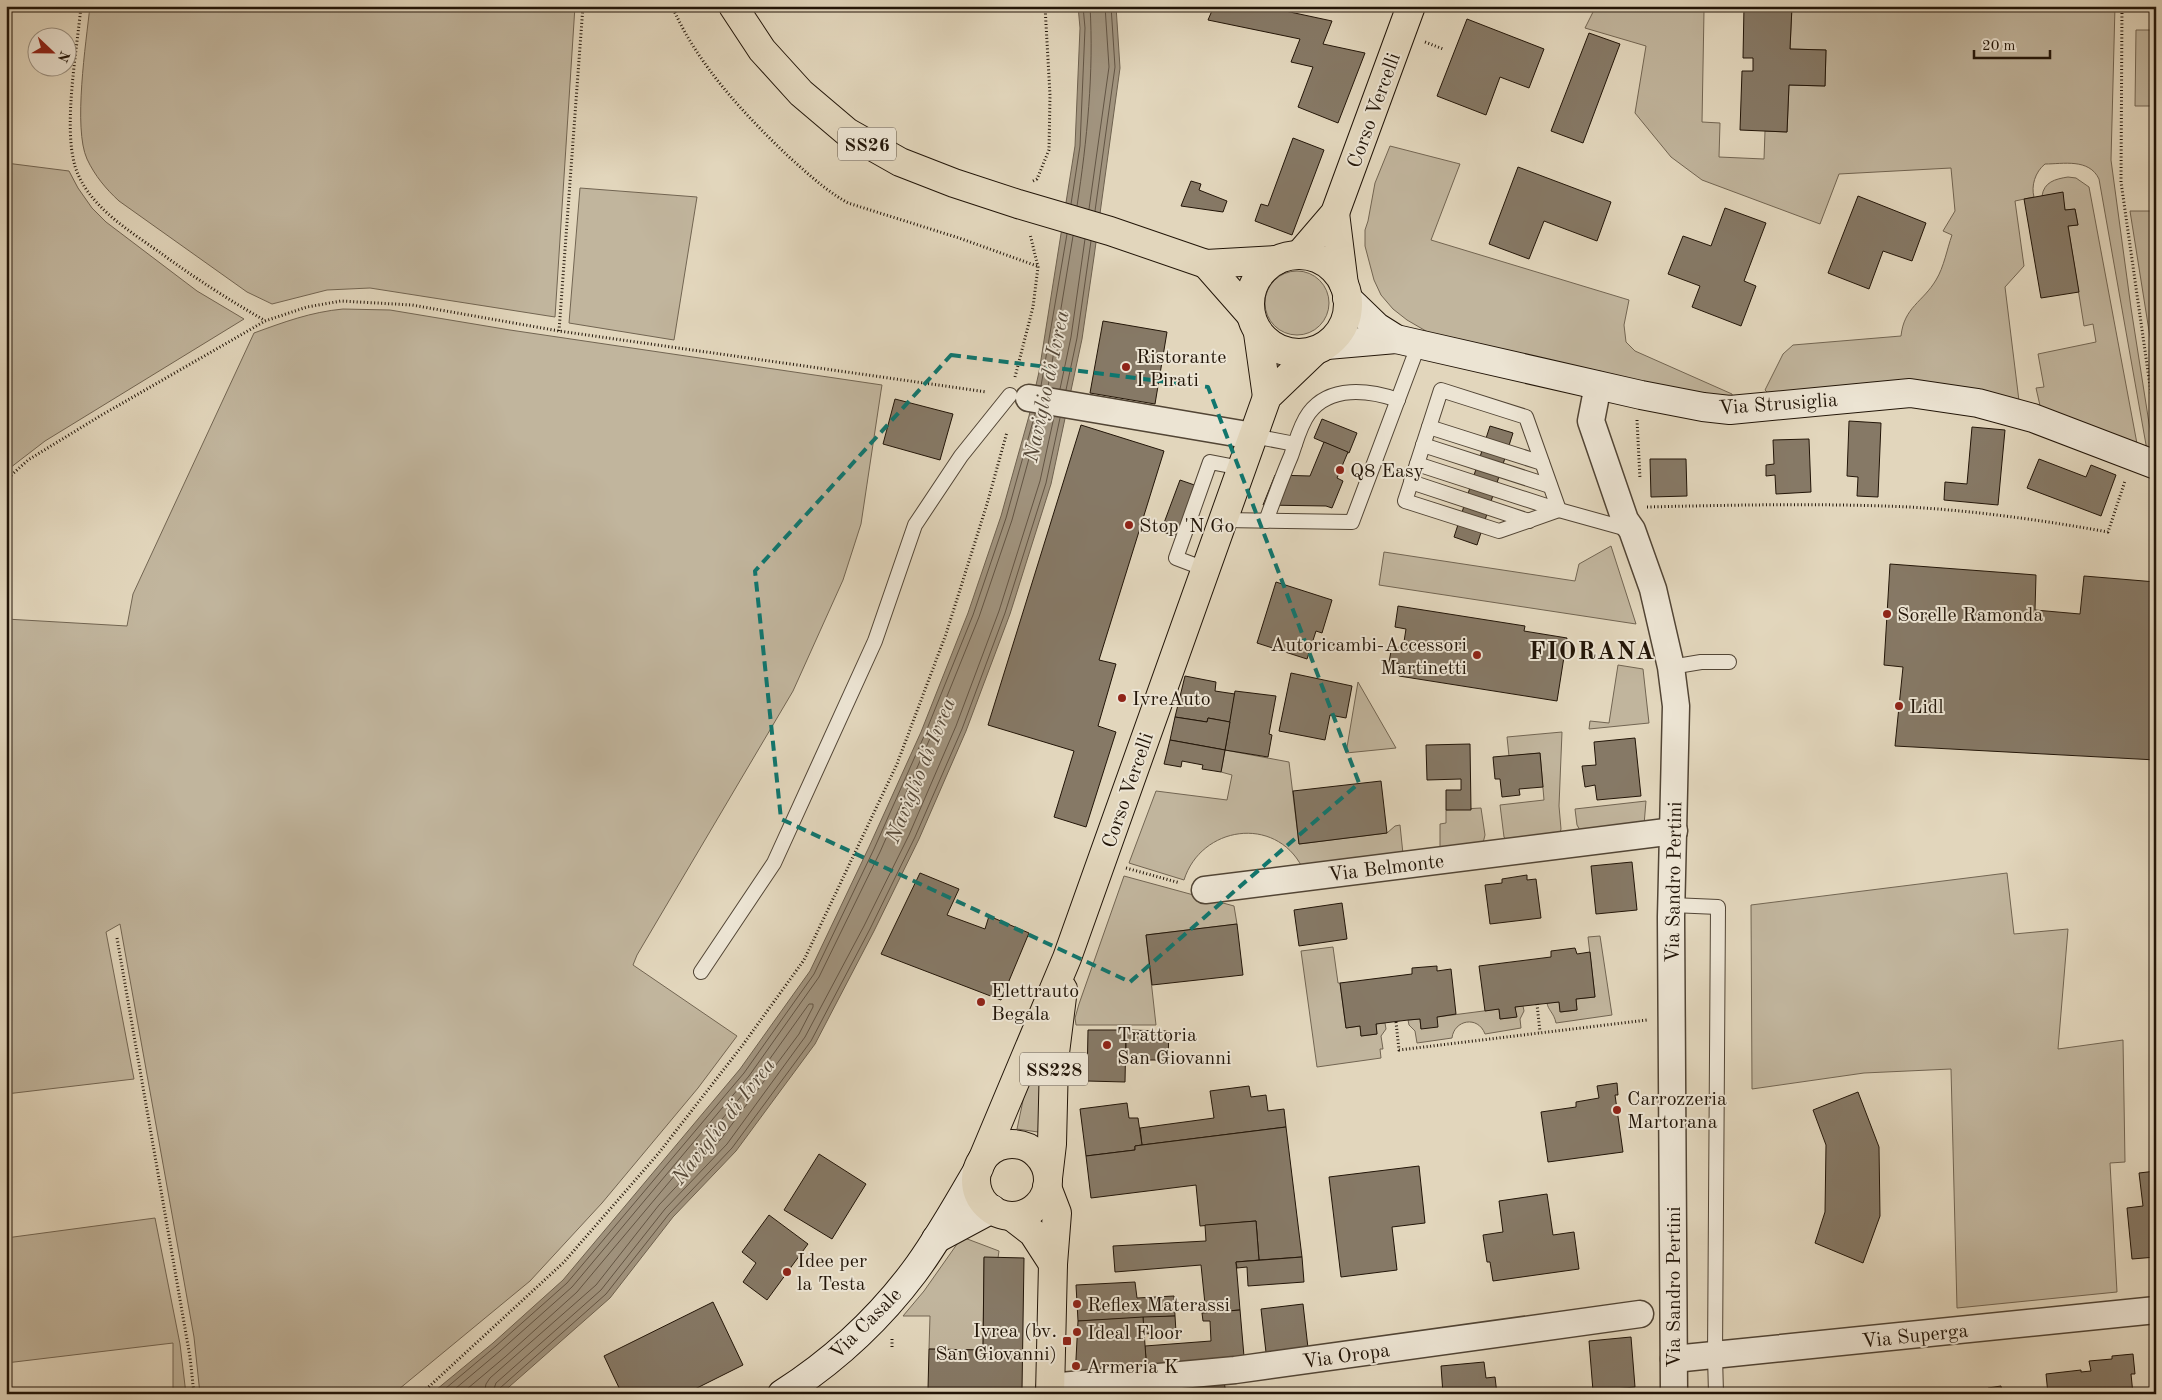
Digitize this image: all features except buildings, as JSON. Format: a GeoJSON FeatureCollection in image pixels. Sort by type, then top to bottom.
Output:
{"type":"FeatureCollection","features":[{"type":"Feature","properties":{"kind":"main road","name":"SS26"},"geometry":{"type":"LineString","coordinates":[[733,6],[762,50],[801,93],[847,132],[900,162],[1018,204],[1110,231],[1206,264],[1288,257]]}},
{"type":"Feature","properties":{"kind":"main road","name":"Corso Vercelli"},"geometry":{"type":"LineString","coordinates":[[1288,257],[1335,213],[1411,6]]}},
{"type":"Feature","properties":{"kind":"main road","name":"Corso Vercelli"},"geometry":{"type":"LineString","coordinates":[[1335,213],[1346,291]]}},
{"type":"Feature","properties":{"kind":"main road"},"geometry":{"type":"LineString","coordinates":[[1288,257],[1314,257],[1328,265],[1336,271],[1346,291],[1346,320],[1338,334],[1320,348],[1303,354],[1286,352],[1272,345],[1254,323],[1250,297],[1254,284],[1265,269],[1288,257]]}},
{"type":"Feature","properties":{"kind":"main road","name":"SS26"},"geometry":{"type":"LineString","coordinates":[[1206,264],[1254,323]]}},
{"type":"Feature","properties":{"kind":"main road","name":"Via Strusiglia"},"geometry":{"type":"LineString","coordinates":[[1346,291],[1377,327],[1407,343],[1641,395],[1703,407],[1730,410],[1910,393],[1978,403],[2033,418],[2156,465]]}},
{"type":"Feature","properties":{"kind":"main road","name":"Corso Vercelli"},"geometry":{"type":"LineString","coordinates":[[1254,323],[1266,397]]}},
{"type":"Feature","properties":{"kind":"main road","name":"Via Strusiglia"},"geometry":{"type":"LineString","coordinates":[[1320,348],[1407,343]]}},
{"type":"Feature","properties":{"kind":"main road","name":"Corso Vercelli"},"geometry":{"type":"LineString","coordinates":[[980,1166],[1067,958],[1266,397],[1320,348]]}},
{"type":"Feature","properties":{"kind":"main road","name":"Corso Vercelli"},"geometry":{"type":"LineString","coordinates":[[1050,1390],[1053,1264],[1057,1213],[1048,1184],[1052,1144],[1054,1061],[1067,958]]}},
{"type":"Feature","properties":{"kind":"main road"},"geometry":{"type":"LineString","coordinates":[[1002,1212],[1020,1215],[1033,1209],[1042,1200],[1048,1184],[1046,1168],[1041,1158],[1032,1149],[1021,1145],[1008,1144],[989,1152],[980,1166],[977,1181],[979,1192],[983,1200],[1033,1233],[1053,1264]]}},
{"type":"Feature","properties":{"kind":"main road","name":"Via Casale"},"geometry":{"type":"LineString","coordinates":[[787,1393],[877,1317],[914,1272],[980,1166]]}},
{"type":"Feature","properties":{"kind":"main road","name":"Via Casale"},"geometry":{"type":"LineString","coordinates":[[935,1240],[1002,1212]]}},
{"type":"Feature","properties":{"kind":"street","name":"Via Sandro Pertini"},"geometry":{"type":"LineString","coordinates":[[1598,385],[1590,421],[1625,520],[1637,519],[1671,667],[1676,706],[1672,905],[1674,1394]]}},
{"type":"Feature","properties":{"kind":"street"},"geometry":{"type":"LineString","coordinates":[[1019,397],[1252,436]]}},
{"type":"Feature","properties":{"kind":"street","name":"Via Belmonte"},"geometry":{"type":"LineString","coordinates":[[1205,890],[1674,831]]}},
{"type":"Feature","properties":{"kind":"street","name":"Via Superga"},"geometry":{"type":"LineString","coordinates":[[1674,1359],[2156,1310]]}},
{"type":"Feature","properties":{"kind":"street","name":"Via Oropa"},"geometry":{"type":"LineString","coordinates":[[1050,1390],[1235,1370],[1640,1314]]}},
{"type":"Feature","properties":{"kind":"lane"},"geometry":{"type":"LineString","coordinates":[[1223,520],[1352,522],[1398,400],[1407,343]]}},
{"type":"Feature","properties":{"kind":"lane"},"geometry":{"type":"LineString","coordinates":[[1441,390],[1526,417],[1559,510],[1499,531],[1405,501],[1441,390]]}},
{"type":"Feature","properties":{"kind":"lane"},"geometry":{"type":"LineString","coordinates":[[1266,521],[1308,414],[1322,400],[1345,393],[1364,392],[1398,400]]}},
{"type":"Feature","properties":{"kind":"lane"},"geometry":{"type":"LineString","coordinates":[[701,972],[774,863],[875,641],[915,525],[961,456],[1019,397]]}},
{"type":"Feature","properties":{"kind":"lane"},"geometry":{"type":"LineString","coordinates":[[1429,427],[1542,464]]}},
{"type":"Feature","properties":{"kind":"lane"},"geometry":{"type":"LineString","coordinates":[[1252,436],[1295,444]]}},
{"type":"Feature","properties":{"kind":"lane"},"geometry":{"type":"LineString","coordinates":[[1423,445],[1550,486]]}},
{"type":"Feature","properties":{"kind":"lane"},"geometry":{"type":"LineString","coordinates":[[1205,569],[1176,558],[1185,532],[1210,462],[1241,468]]}},
{"type":"Feature","properties":{"kind":"lane"},"geometry":{"type":"LineString","coordinates":[[1417,464],[1559,510],[1637,519]]}},
{"type":"Feature","properties":{"kind":"lane"},"geometry":{"type":"LineString","coordinates":[[1411,482],[1529,520]]}},
{"type":"Feature","properties":{"kind":"lane"},"geometry":{"type":"LineString","coordinates":[[1671,667],[1702,662],[1729,662]]}},
{"type":"Feature","properties":{"kind":"lane"},"geometry":{"type":"LineString","coordinates":[[1672,905],[1718,907],[1716,1394]]}},
{"type":"Feature","properties":{"kind":"path"},"geometry":{"type":"LineString","coordinates":[[80,6],[70,123],[75,165],[83,185],[119,223],[217,293],[265,321]]}},
{"type":"Feature","properties":{"kind":"path"},"geometry":{"type":"LineString","coordinates":[[559,331],[583,6]]}},
{"type":"Feature","properties":{"kind":"path"},"geometry":{"type":"LineString","coordinates":[[672,6],[680,25],[714,76],[757,126],[817,183],[848,203],[959,238],[1038,266]]}},
{"type":"Feature","properties":{"kind":"path"},"geometry":{"type":"LineString","coordinates":[[421,1394],[564,1262],[658,1154],[742,1046],[804,960],[897,764],[946,634],[987,504],[1007,430],[1019,397],[1038,266],[1030,234],[1018,204],[1019,188],[1037,179],[1049,150],[1050,95],[1045,6]]}},
{"type":"Feature","properties":{"kind":"path"},"geometry":{"type":"LineString","coordinates":[[2122,6],[2121,182],[2156,428]]}},
{"type":"Feature","properties":{"kind":"path"},"geometry":{"type":"LineString","coordinates":[[6,480],[36,455],[265,321],[307,306],[341,301],[412,305],[559,331],[1019,397]]}},
{"type":"Feature","properties":{"kind":"path"},"geometry":{"type":"LineString","coordinates":[[1640,488],[1637,423],[1641,395]]}},
{"type":"Feature","properties":{"kind":"path"},"geometry":{"type":"LineString","coordinates":[[1637,519],[1808,504],[1910,508],[2034,519],[2108,532],[2126,479],[2134,482]]}},
{"type":"Feature","properties":{"kind":"path"},"geometry":{"type":"LineString","coordinates":[[1102,862],[1205,890]]}},
{"type":"Feature","properties":{"kind":"path"},"geometry":{"type":"LineString","coordinates":[[117,938],[190,1358],[194,1394]]}},
{"type":"Feature","properties":{"kind":"path"},"geometry":{"type":"LineString","coordinates":[[1537,1004],[1540,1032]]}},
{"type":"Feature","properties":{"kind":"path"},"geometry":{"type":"LineString","coordinates":[[1396,1022],[1399,1050],[1672,1017]]}},
{"type":"Feature","properties":{"kind":"highlighted area"},"geometry":{"type":"Polygon","coordinates":[[[951,355],[1208,387],[1359,783],[1130,982],[781,819],[755,571],[951,355]]]}},
{"type":"Feature","properties":{"kind":"shaded area"},"geometry":{"type":"Polygon","coordinates":[[[90,6],[575,6],[555,317],[370,288],[327,290],[272,304],[247,292],[119,201],[101,182],[90,165],[83,145],[81,107],[90,6]]]}},
{"type":"Feature","properties":{"kind":"shaded area"},"geometry":{"type":"Polygon","coordinates":[[[1596,6],[1723,6],[1724,11],[1704,11],[1702,122],[1720,123],[1719,157],[1764,159],[1765,131],[1787,132],[1789,85],[1825,86],[1826,50],[1790,49],[1792,6],[2115,6],[2111,160],[2131,308],[2154,455],[2148,456],[2099,179],[2095,172],[2082,165],[2067,163],[2045,164],[2035,179],[2034,197],[2015,201],[2024,266],[2005,287],[2020,409],[1769,394],[1765,390],[1783,354],[1793,345],[1901,336],[1903,326],[1910,311],[1931,288],[1939,275],[1952,235],[1943,231],[1955,211],[1951,168],[1839,174],[1820,224],[1702,180],[1671,157],[1635,113],[1646,46],[1585,28],[1596,6]]]}},
{"type":"Feature","properties":{"kind":"shaded area"},"geometry":{"type":"Polygon","coordinates":[[[2136,30],[2156,30],[2156,106],[2135,106],[2136,30]]]}},
{"type":"Feature","properties":{"kind":"shaded area"},"geometry":{"type":"Polygon","coordinates":[[[1390,146],[1460,164],[1431,240],[1629,300],[1624,325],[1626,342],[1635,351],[1732,394],[1733,401],[1438,338],[1407,320],[1393,309],[1381,295],[1374,280],[1365,246],[1365,230],[1375,183],[1390,146]]]}},
{"type":"Feature","properties":{"kind":"shaded area"},"geometry":{"type":"Polygon","coordinates":[[[6,163],[69,171],[92,208],[106,222],[197,291],[244,319],[45,441],[6,471],[6,163]]]}},
{"type":"Feature","properties":{"kind":"shaded area"},"geometry":{"type":"Polygon","coordinates":[[[2068,177],[2076,178],[2089,187],[2138,449],[2041,410],[2036,388],[2044,387],[2038,354],[2096,342],[2093,324],[2084,326],[2068,226],[2078,225],[2075,209],[2065,210],[2062,193],[2042,196],[2048,184],[2068,177]]]}},
{"type":"Feature","properties":{"kind":"shaded area"},"geometry":{"type":"Polygon","coordinates":[[[580,188],[697,197],[674,340],[569,323],[580,188]]]}},
{"type":"Feature","properties":{"kind":"shaded area"},"geometry":{"type":"Polygon","coordinates":[[[2130,211],[2156,211],[2156,375],[2130,211]]]}},
{"type":"Feature","properties":{"kind":"shaded area"},"geometry":{"type":"Polygon","coordinates":[[[1297,271],[1309,273],[1320,280],[1327,291],[1329,303],[1327,315],[1320,326],[1309,333],[1297,335],[1285,333],[1274,326],[1267,315],[1265,303],[1267,291],[1274,280],[1285,273],[1297,271]]]}},
{"type":"Feature","properties":{"kind":"shaded area"},"geometry":{"type":"Polygon","coordinates":[[[343,309],[390,310],[510,330],[882,385],[861,524],[843,580],[793,691],[637,955],[633,965],[737,1036],[698,1088],[602,1203],[530,1281],[393,1394],[200,1394],[194,1337],[120,924],[106,932],[134,1079],[6,1094],[6,619],[127,626],[133,594],[254,333],[309,315],[343,309]]]}},
{"type":"Feature","properties":{"kind":"shaded area"},"geometry":{"type":"Polygon","coordinates":[[[1611,546],[1636,624],[1379,585],[1384,552],[1575,581],[1579,564],[1611,546]]]}},
{"type":"Feature","properties":{"kind":"shaded area"},"geometry":{"type":"Polygon","coordinates":[[[1618,665],[1643,669],[1649,723],[1589,729],[1590,721],[1609,723],[1618,665]]]}},
{"type":"Feature","properties":{"kind":"shaded area"},"geometry":{"type":"Polygon","coordinates":[[[1358,682],[1396,748],[1346,753],[1358,682]]]}},
{"type":"Feature","properties":{"kind":"shaded area"},"geometry":{"type":"Polygon","coordinates":[[[1562,732],[1559,806],[1561,829],[1559,836],[1508,842],[1504,837],[1500,805],[1544,800],[1540,753],[1509,756],[1507,737],[1562,732]]]}},
{"type":"Feature","properties":{"kind":"shaded area"},"geometry":{"type":"Polygon","coordinates":[[[1225,750],[1289,762],[1299,844],[1387,833],[1395,826],[1400,825],[1403,854],[1302,867],[1290,850],[1275,839],[1257,834],[1239,834],[1222,838],[1206,848],[1193,862],[1184,880],[1129,863],[1156,791],[1227,800],[1232,775],[1221,772],[1225,750]]]}},
{"type":"Feature","properties":{"kind":"shaded area"},"geometry":{"type":"Polygon","coordinates":[[[1646,801],[1644,825],[1581,832],[1577,825],[1575,809],[1646,801]]]}},
{"type":"Feature","properties":{"kind":"shaded area"},"geometry":{"type":"Polygon","coordinates":[[[1481,808],[1485,835],[1483,843],[1440,848],[1440,824],[1446,823],[1446,810],[1481,808]]]}},
{"type":"Feature","properties":{"kind":"shaded area"},"geometry":{"type":"Polygon","coordinates":[[[2007,873],[2014,934],[2068,929],[2058,1049],[2123,1040],[2125,1162],[2110,1163],[2117,1292],[1957,1308],[1951,1069],[1864,1073],[1752,1089],[1751,905],[2007,873]]]}},
{"type":"Feature","properties":{"kind":"shaded area"},"geometry":{"type":"Polygon","coordinates":[[[1124,876],[1234,906],[1237,924],[1146,935],[1156,1025],[1076,1025],[1075,1018],[1079,1004],[1124,876]]]}},
{"type":"Feature","properties":{"kind":"shaded area"},"geometry":{"type":"Polygon","coordinates":[[[1600,936],[1612,1015],[1556,1023],[1547,1003],[1559,1002],[1561,1012],[1577,1010],[1576,999],[1595,997],[1588,937],[1600,936]]]}},
{"type":"Feature","properties":{"kind":"shaded area"},"geometry":{"type":"Polygon","coordinates":[[[1333,947],[1346,1028],[1360,1026],[1361,1036],[1377,1034],[1376,1024],[1385,1023],[1386,1029],[1381,1036],[1383,1049],[1380,1049],[1381,1058],[1317,1067],[1301,951],[1333,947]]]}},
{"type":"Feature","properties":{"kind":"shaded area"},"geometry":{"type":"Polygon","coordinates":[[[1523,1006],[1524,1011],[1520,1019],[1521,1028],[1485,1034],[1477,1024],[1467,1022],[1457,1027],[1452,1038],[1417,1043],[1415,1031],[1409,1025],[1408,1020],[1420,1019],[1421,1029],[1437,1017],[1499,1009],[1500,1019],[1516,1017],[1515,1007],[1523,1006]]]}},
{"type":"Feature","properties":{"kind":"shaded area"},"geometry":{"type":"Polygon","coordinates":[[[1032,1058],[1046,1060],[1045,1133],[1017,1129],[1032,1058]]]}},
{"type":"Feature","properties":{"kind":"shaded area"},"geometry":{"type":"Polygon","coordinates":[[[155,1218],[180,1344],[186,1394],[173,1394],[173,1343],[6,1363],[6,1238],[155,1218]]]}},
{"type":"Feature","properties":{"kind":"shaded area"},"geometry":{"type":"Polygon","coordinates":[[[962,1237],[999,1251],[998,1258],[984,1258],[983,1350],[929,1349],[930,1316],[903,1316],[924,1291],[962,1237]]]}},
{"type":"Feature","properties":{"kind":"water","name":"Naviglio di Ivrea"},"geometry":{"type":"Polygon","coordinates":[[[1078,6],[1116,6],[1120,68],[1082,339],[1051,484],[1010,614],[966,731],[919,839],[815,1044],[736,1151],[673,1217],[610,1298],[501,1394],[431,1394],[493,1343],[563,1280],[740,1069],[810,971],[869,847],[921,732],[968,613],[1001,516],[1029,416],[1039,372],[1075,146],[1080,28],[1078,6]]]}},
{"type":"Feature","properties":{"kind":"place","name":"Ristorante I Pirati"},"geometry":{"type":"Point","coordinates":[1126,367]}},
{"type":"Feature","properties":{"kind":"place","name":"Q8 Easy"},"geometry":{"type":"Point","coordinates":[1340,470]}},
{"type":"Feature","properties":{"kind":"place","name":"Stop 'N Go"},"geometry":{"type":"Point","coordinates":[1129,525]}},
{"type":"Feature","properties":{"kind":"place","name":"Sorelle Ramonda"},"geometry":{"type":"Point","coordinates":[1887,614]}},
{"type":"Feature","properties":{"kind":"place","name":"Autoricambi-Accessori Martinetti"},"geometry":{"type":"Point","coordinates":[1477,655]}},
{"type":"Feature","properties":{"kind":"place","name":"IvreAuto"},"geometry":{"type":"Point","coordinates":[1122,698]}},
{"type":"Feature","properties":{"kind":"place","name":"Lidl"},"geometry":{"type":"Point","coordinates":[1899,706]}},
{"type":"Feature","properties":{"kind":"place","name":"Elettrauto Begala"},"geometry":{"type":"Point","coordinates":[981,1002]}},
{"type":"Feature","properties":{"kind":"place","name":"Trattoria San Giovanni"},"geometry":{"type":"Point","coordinates":[1107,1045]}},
{"type":"Feature","properties":{"kind":"place","name":"Carrozzeria Martorana"},"geometry":{"type":"Point","coordinates":[1617,1110]}},
{"type":"Feature","properties":{"kind":"place","name":"Idee per la Testa"},"geometry":{"type":"Point","coordinates":[787,1272]}},
{"type":"Feature","properties":{"kind":"place","name":"Reflex Materassi"},"geometry":{"type":"Point","coordinates":[1077,1304]}},
{"type":"Feature","properties":{"kind":"place","name":"Ideal Floor"},"geometry":{"type":"Point","coordinates":[1077,1332]}},
{"type":"Feature","properties":{"kind":"place","name":"Ivrea (bv. San Giovanni)"},"geometry":{"type":"Point","coordinates":[1067,1341]}},
{"type":"Feature","properties":{"kind":"place","name":"Armeria K"},"geometry":{"type":"Point","coordinates":[1076,1366]}},
{"type":"Feature","properties":{"kind":"district","name":"FIORANA"},"geometry":{"type":"Point","coordinates":[1592,650]}}]}
